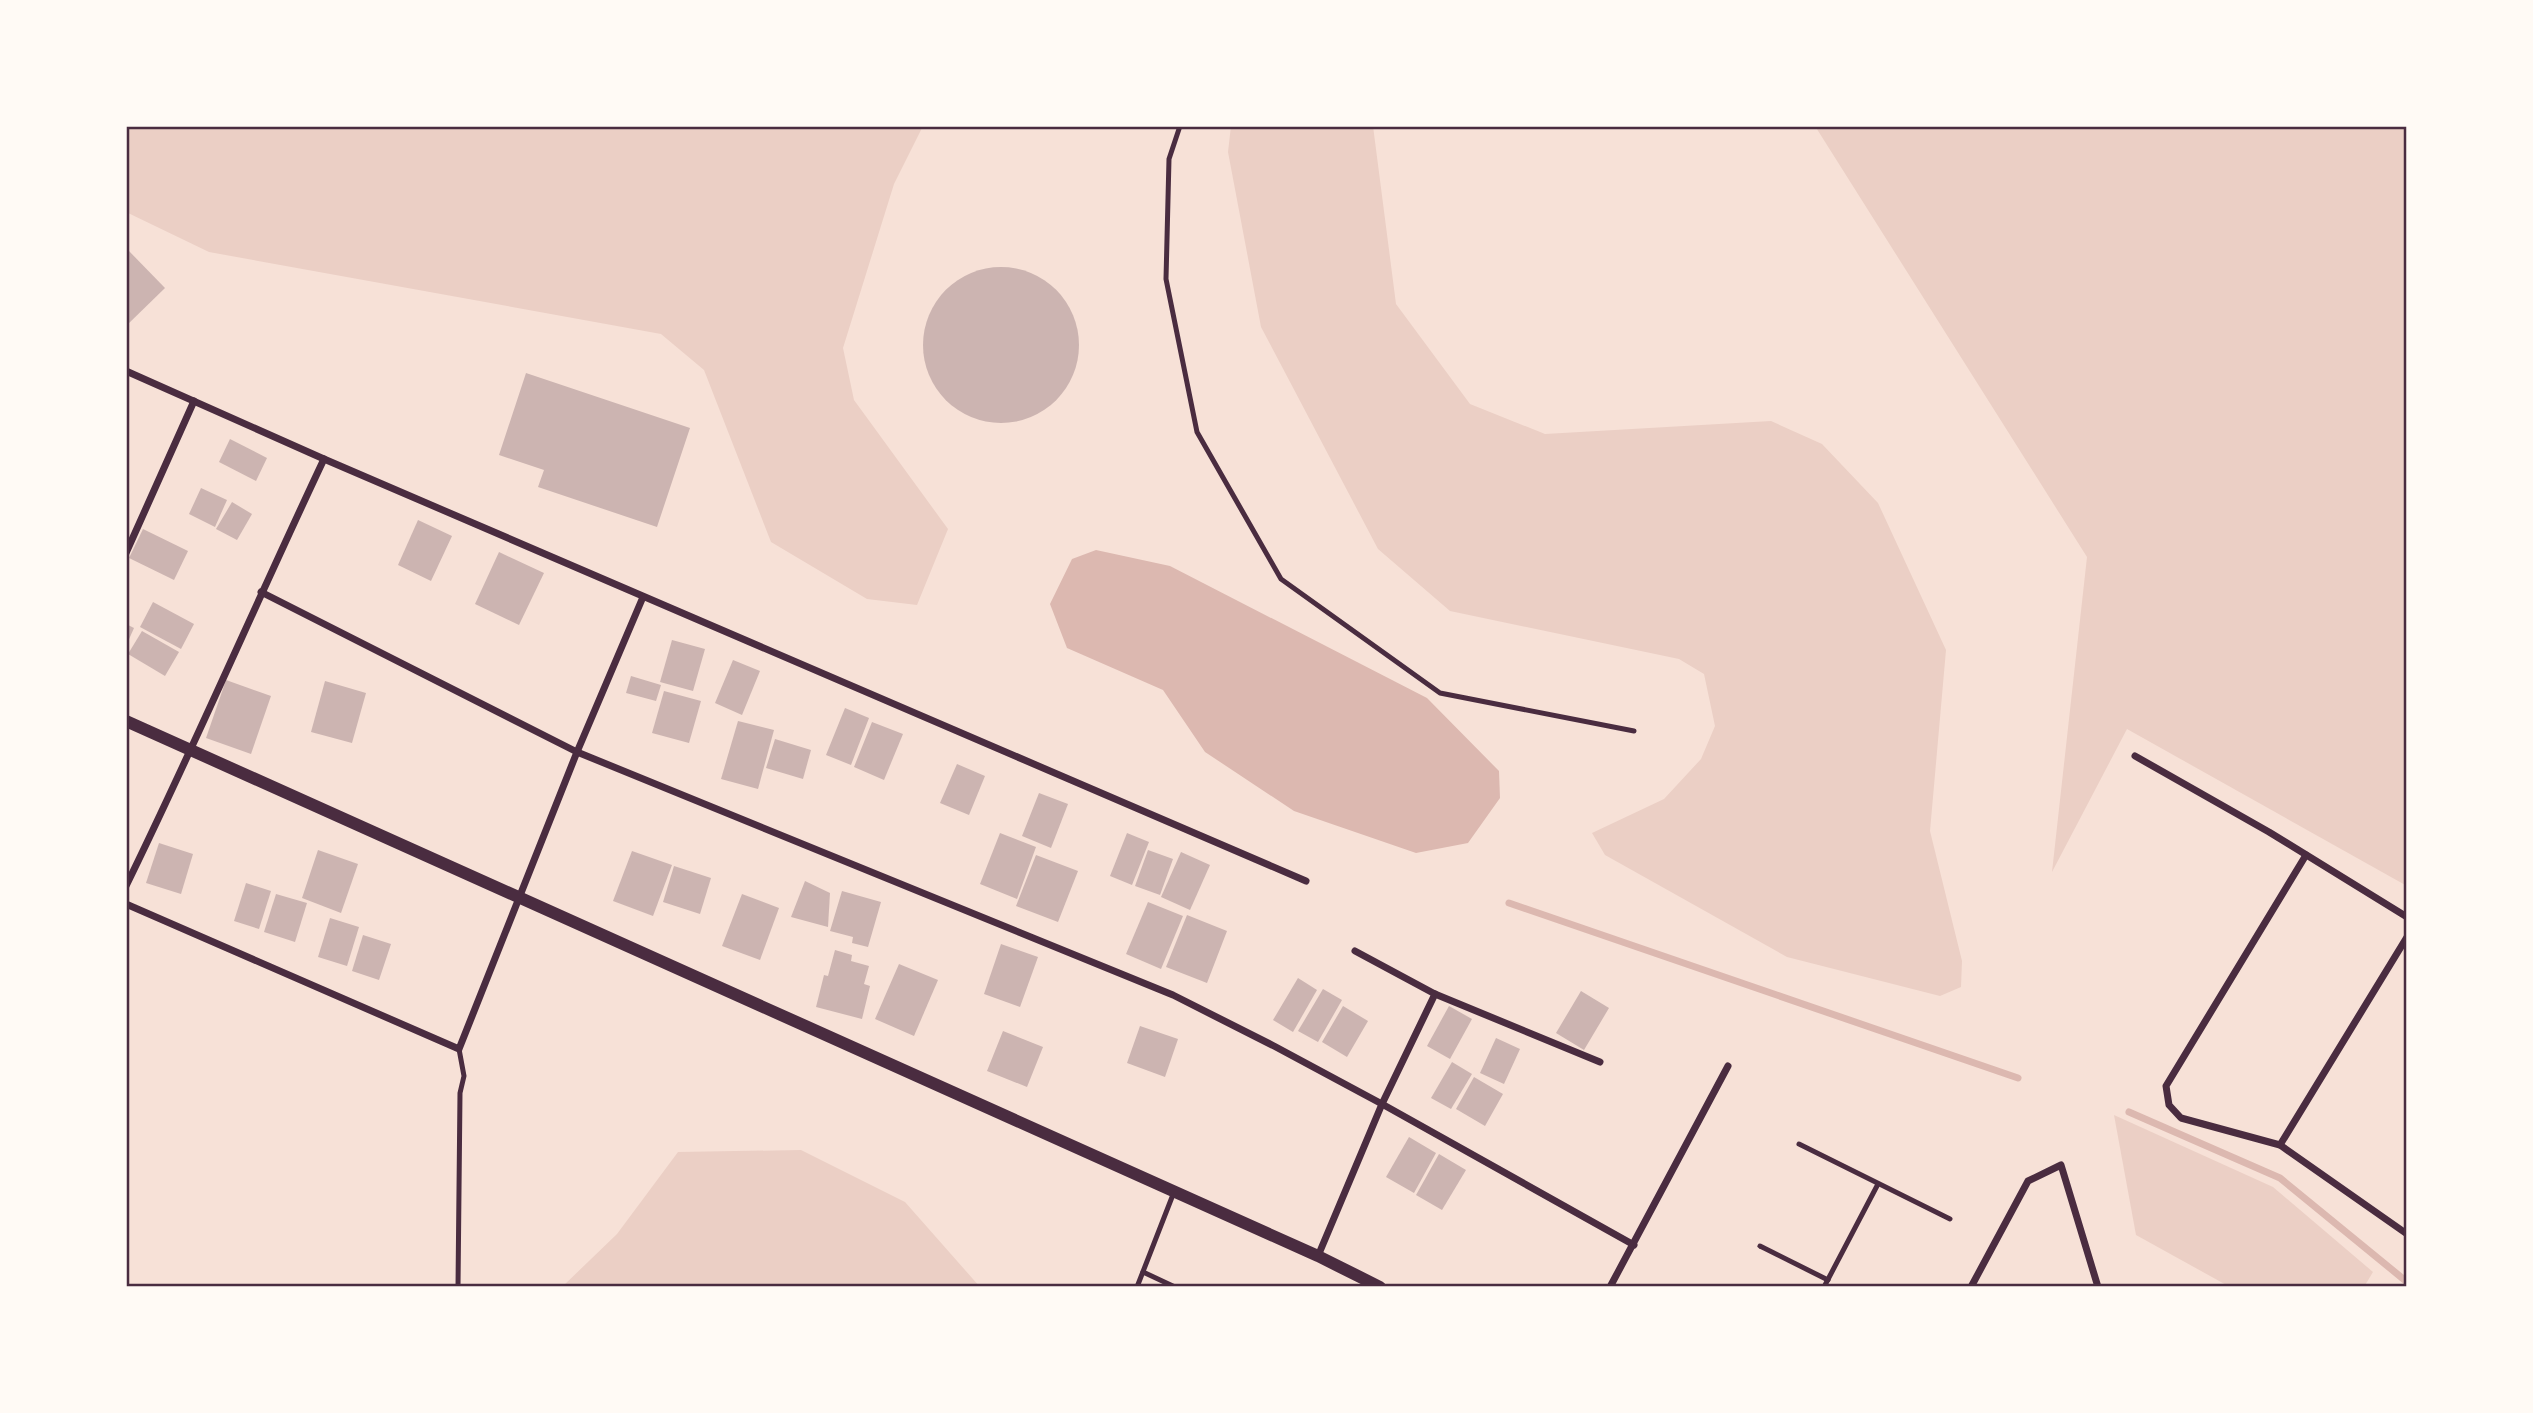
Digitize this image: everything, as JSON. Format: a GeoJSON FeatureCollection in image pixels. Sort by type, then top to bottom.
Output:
{"type":"FeatureCollection","features":[{"type":"Feature","properties":{"kind":"street"},"geometry":{"type":"LineString","coordinates":[[126,371],[643,597],[1306,881]]}},
{"type":"Feature","properties":{"kind":"street"},"geometry":{"type":"LineString","coordinates":[[126,553],[194,401]]}},
{"type":"Feature","properties":{"kind":"street"},"geometry":{"type":"LineString","coordinates":[[126,886],[192,750],[261,592],[324,459]]}},
{"type":"Feature","properties":{"kind":"street"},"geometry":{"type":"LineString","coordinates":[[261,592],[576,751],[1172,995],[1275,1046],[1634,1245]]}},
{"type":"Feature","properties":{"kind":"street"},"geometry":{"type":"LineString","coordinates":[[126,904],[458,1049],[576,751],[643,597]]}},
{"type":"Feature","properties":{"kind":"street"},"geometry":{"type":"LineString","coordinates":[[126,721],[1318,1256],[1380,1287]]}},
{"type":"Feature","properties":{"kind":"street"},"geometry":{"type":"LineString","coordinates":[[2135,756],[2407,917]]}},
{"type":"Feature","properties":{"kind":"street"},"geometry":{"type":"LineString","coordinates":[[2306,855],[2166,1086],[2169,1105],[2181,1118],[2280,1145],[2407,1234]]}},
{"type":"Feature","properties":{"kind":"street"},"geometry":{"type":"LineString","coordinates":[[2280,1145],[2407,937]]}},
{"type":"Feature","properties":{"kind":"street"},"geometry":{"type":"LineString","coordinates":[[1355,951],[1435,994],[1600,1062]]}},
{"type":"Feature","properties":{"kind":"street"},"geometry":{"type":"LineString","coordinates":[[1318,1256],[1382,1104],[1435,994]]}},
{"type":"Feature","properties":{"kind":"street"},"geometry":{"type":"LineString","coordinates":[[1610,1287],[1728,1066]]}},
{"type":"Feature","properties":{"kind":"street"},"geometry":{"type":"LineString","coordinates":[[1971,1287],[2028,1181],[2061,1165],[2098,1287]]}},
{"type":"Feature","properties":{"kind":"lane"},"geometry":{"type":"LineString","coordinates":[[1180,126],[1169,159],[1166,279],[1197,432],[1281,579],[1440,693],[1634,731]]}},
{"type":"Feature","properties":{"kind":"lane"},"geometry":{"type":"LineString","coordinates":[[458,1049],[464,1076],[460,1093],[458,1287]]}},
{"type":"Feature","properties":{"kind":"lane"},"geometry":{"type":"LineString","coordinates":[[1799,1144],[1950,1219]]}},
{"type":"Feature","properties":{"kind":"lane"},"geometry":{"type":"LineString","coordinates":[[1824,1287],[1878,1184]]}},
{"type":"Feature","properties":{"kind":"lane"},"geometry":{"type":"LineString","coordinates":[[1137,1287],[1174,1192]]}},
{"type":"Feature","properties":{"kind":"lane"},"geometry":{"type":"LineString","coordinates":[[1760,1245],[1828,1280]]}},
{"type":"Feature","properties":{"kind":"lane"},"geometry":{"type":"LineString","coordinates":[[1143,1272],[1175,1287]]}},
{"type":"Feature","properties":{"kind":"shaded area"},"geometry":{"type":"Polygon","coordinates":[[[126,126],[923,126],[894,184],[843,348],[854,400],[948,529],[917,605],[867,599],[771,542],[704,370],[661,334],[209,252],[126,212],[126,126]]]}},
{"type":"Feature","properties":{"kind":"shaded area"},"geometry":{"type":"Polygon","coordinates":[[[1231,126],[1373,126],[1396,304],[1470,404],[1545,434],[1771,421],[1822,444],[1878,503],[1946,650],[1930,831],[1962,961],[1961,987],[1940,996],[1787,957],[1605,855],[1592,833],[1664,799],[1701,759],[1715,726],[1704,674],[1679,659],[1450,611],[1378,549],[1261,327],[1228,152],[1231,126]]]}},
{"type":"Feature","properties":{"kind":"shaded area"},"geometry":{"type":"Polygon","coordinates":[[[1815,126],[2407,126],[2407,886],[2127,729],[2052,872],[2087,557],[1815,126]]]}},
{"type":"Feature","properties":{"kind":"shaded area"},"geometry":{"type":"Polygon","coordinates":[[[1096,550],[1170,566],[1427,698],[1499,771],[1500,798],[1468,843],[1416,853],[1294,811],[1205,752],[1163,690],[1067,648],[1050,604],[1072,559],[1096,550]]]}},
{"type":"Feature","properties":{"kind":"shaded area"},"geometry":{"type":"Polygon","coordinates":[[[2114,1115],[2273,1187],[2373,1272],[2364,1287],[2230,1287],[2136,1235],[2114,1115]]]}},
{"type":"Feature","properties":{"kind":"shaded area"},"geometry":{"type":"Polygon","coordinates":[[[801,1150],[905,1202],[980,1287],[562,1287],[617,1234],[678,1152],[801,1150]]]}},
{"type":"Feature","properties":{"kind":"building"},"geometry":{"type":"Polygon","coordinates":[[[128,250],[165,288],[126,326],[126,252],[128,250]]]}},
{"type":"Feature","properties":{"kind":"building"},"geometry":{"type":"Polygon","coordinates":[[[1001,267],[1031,273],[1056,290],[1073,315],[1079,345],[1073,375],[1056,400],[1031,417],[1001,423],[971,417],[946,400],[929,375],[923,345],[929,315],[946,290],[971,273],[1001,267]]]}},
{"type":"Feature","properties":{"kind":"building"},"geometry":{"type":"Polygon","coordinates":[[[526,373],[690,428],[657,527],[538,487],[544,470],[499,455],[526,373]]]}},
{"type":"Feature","properties":{"kind":"building"},"geometry":{"type":"Polygon","coordinates":[[[230,439],[267,458],[256,481],[219,462],[230,439]]]}},
{"type":"Feature","properties":{"kind":"building"},"geometry":{"type":"Polygon","coordinates":[[[201,488],[227,500],[215,527],[189,514],[201,488]]]}},
{"type":"Feature","properties":{"kind":"building"},"geometry":{"type":"Polygon","coordinates":[[[232,502],[252,514],[237,540],[216,529],[232,502]]]}},
{"type":"Feature","properties":{"kind":"building"},"geometry":{"type":"Polygon","coordinates":[[[418,520],[452,536],[431,581],[398,565],[418,520]]]}},
{"type":"Feature","properties":{"kind":"building"},"geometry":{"type":"Polygon","coordinates":[[[143,529],[188,551],[174,580],[129,558],[143,529]]]}},
{"type":"Feature","properties":{"kind":"building"},"geometry":{"type":"Polygon","coordinates":[[[499,552],[544,573],[519,625],[475,604],[499,552]]]}},
{"type":"Feature","properties":{"kind":"building"},"geometry":{"type":"Polygon","coordinates":[[[153,602],[194,624],[181,649],[140,627],[153,602]]]}},
{"type":"Feature","properties":{"kind":"building"},"geometry":{"type":"Polygon","coordinates":[[[126,624],[134,628],[126,646],[126,624]]]}},
{"type":"Feature","properties":{"kind":"building"},"geometry":{"type":"Polygon","coordinates":[[[142,631],[179,652],[165,676],[128,654],[142,631]]]}},
{"type":"Feature","properties":{"kind":"building"},"geometry":{"type":"Polygon","coordinates":[[[672,640],[705,649],[693,691],[660,682],[672,640]]]}},
{"type":"Feature","properties":{"kind":"building"},"geometry":{"type":"Polygon","coordinates":[[[733,660],[760,671],[742,715],[715,703],[733,660]]]}},
{"type":"Feature","properties":{"kind":"building"},"geometry":{"type":"Polygon","coordinates":[[[631,676],[661,685],[656,701],[626,693],[631,676]]]}},
{"type":"Feature","properties":{"kind":"building"},"geometry":{"type":"Polygon","coordinates":[[[226,680],[271,696],[251,754],[206,738],[226,680]]]}},
{"type":"Feature","properties":{"kind":"building"},"geometry":{"type":"Polygon","coordinates":[[[325,681],[366,693],[352,743],[311,732],[325,681]]]}},
{"type":"Feature","properties":{"kind":"building"},"geometry":{"type":"Polygon","coordinates":[[[664,691],[701,701],[689,743],[652,733],[664,691]]]}},
{"type":"Feature","properties":{"kind":"building"},"geometry":{"type":"Polygon","coordinates":[[[845,708],[869,718],[851,765],[826,755],[845,708]]]}},
{"type":"Feature","properties":{"kind":"building"},"geometry":{"type":"Polygon","coordinates":[[[738,721],[774,730],[758,789],[721,779],[738,721]]]}},
{"type":"Feature","properties":{"kind":"building"},"geometry":{"type":"Polygon","coordinates":[[[872,722],[903,734],[884,780],[854,767],[872,722]]]}},
{"type":"Feature","properties":{"kind":"building"},"geometry":{"type":"Polygon","coordinates":[[[775,739],[811,750],[803,779],[766,768],[775,739]]]}},
{"type":"Feature","properties":{"kind":"building"},"geometry":{"type":"Polygon","coordinates":[[[957,764],[985,776],[969,815],[940,803],[957,764]]]}},
{"type":"Feature","properties":{"kind":"building"},"geometry":{"type":"Polygon","coordinates":[[[1039,793],[1068,804],[1051,848],[1022,836],[1039,793]]]}},
{"type":"Feature","properties":{"kind":"building"},"geometry":{"type":"Polygon","coordinates":[[[1000,833],[1036,847],[1017,899],[980,884],[1000,833]]]}},
{"type":"Feature","properties":{"kind":"building"},"geometry":{"type":"Polygon","coordinates":[[[1127,833],[1149,842],[1132,885],[1110,876],[1127,833]]]}},
{"type":"Feature","properties":{"kind":"building"},"geometry":{"type":"Polygon","coordinates":[[[159,843],[193,854],[181,894],[146,883],[159,843]]]}},
{"type":"Feature","properties":{"kind":"building"},"geometry":{"type":"Polygon","coordinates":[[[318,850],[358,864],[341,913],[302,898],[318,850]]]}},
{"type":"Feature","properties":{"kind":"building"},"geometry":{"type":"Polygon","coordinates":[[[1148,850],[1173,859],[1160,895],[1135,886],[1148,850]]]}},
{"type":"Feature","properties":{"kind":"building"},"geometry":{"type":"Polygon","coordinates":[[[632,851],[672,865],[653,916],[613,901],[632,851]]]}},
{"type":"Feature","properties":{"kind":"building"},"geometry":{"type":"Polygon","coordinates":[[[1181,852],[1210,865],[1190,910],[1161,897],[1181,852]]]}},
{"type":"Feature","properties":{"kind":"building"},"geometry":{"type":"Polygon","coordinates":[[[1036,855],[1078,871],[1058,922],[1016,906],[1036,855]]]}},
{"type":"Feature","properties":{"kind":"building"},"geometry":{"type":"Polygon","coordinates":[[[674,866],[711,878],[700,914],[663,902],[674,866]]]}},
{"type":"Feature","properties":{"kind":"building"},"geometry":{"type":"Polygon","coordinates":[[[805,881],[830,893],[828,927],[791,917],[805,881]]]}},
{"type":"Feature","properties":{"kind":"building"},"geometry":{"type":"Polygon","coordinates":[[[246,883],[271,891],[259,929],[234,921],[246,883]]]}},
{"type":"Feature","properties":{"kind":"building"},"geometry":{"type":"Polygon","coordinates":[[[842,891],[881,902],[868,947],[852,943],[853,937],[830,931],[842,891]]]}},
{"type":"Feature","properties":{"kind":"building"},"geometry":{"type":"Polygon","coordinates":[[[276,894],[307,903],[295,942],[264,932],[276,894]]]}},
{"type":"Feature","properties":{"kind":"building"},"geometry":{"type":"Polygon","coordinates":[[[742,894],[779,908],[760,960],[722,946],[742,894]]]}},
{"type":"Feature","properties":{"kind":"building"},"geometry":{"type":"Polygon","coordinates":[[[1148,902],[1183,916],[1161,969],[1126,954],[1148,902]]]}},
{"type":"Feature","properties":{"kind":"building"},"geometry":{"type":"Polygon","coordinates":[[[1187,915],[1227,931],[1207,983],[1166,967],[1187,915]]]}},
{"type":"Feature","properties":{"kind":"building"},"geometry":{"type":"Polygon","coordinates":[[[330,918],[359,927],[347,966],[318,957],[330,918]]]}},
{"type":"Feature","properties":{"kind":"building"},"geometry":{"type":"Polygon","coordinates":[[[363,935],[391,944],[379,980],[352,971],[363,935]]]}},
{"type":"Feature","properties":{"kind":"building"},"geometry":{"type":"Polygon","coordinates":[[[1001,944],[1038,957],[1020,1007],[984,994],[1001,944]]]}},
{"type":"Feature","properties":{"kind":"building"},"geometry":{"type":"Polygon","coordinates":[[[835,950],[852,955],[851,961],[869,966],[864,984],[870,986],[862,1019],[816,1007],[824,975],[828,976],[835,950]]]}},
{"type":"Feature","properties":{"kind":"building"},"geometry":{"type":"Polygon","coordinates":[[[899,964],[938,980],[914,1036],[875,1019],[899,964]]]}},
{"type":"Feature","properties":{"kind":"building"},"geometry":{"type":"Polygon","coordinates":[[[1298,978],[1317,990],[1293,1032],[1273,1020],[1298,978]]]}},
{"type":"Feature","properties":{"kind":"building"},"geometry":{"type":"Polygon","coordinates":[[[1323,989],[1342,1000],[1318,1042],[1298,1031],[1323,989]]]}},
{"type":"Feature","properties":{"kind":"building"},"geometry":{"type":"Polygon","coordinates":[[[1581,991],[1609,1008],[1584,1050],[1556,1033],[1581,991]]]}},
{"type":"Feature","properties":{"kind":"building"},"geometry":{"type":"Polygon","coordinates":[[[1343,1006],[1368,1021],[1347,1057],[1322,1042],[1343,1006]]]}},
{"type":"Feature","properties":{"kind":"building"},"geometry":{"type":"Polygon","coordinates":[[[1449,1006],[1472,1019],[1450,1059],[1427,1046],[1449,1006]]]}},
{"type":"Feature","properties":{"kind":"building"},"geometry":{"type":"Polygon","coordinates":[[[1140,1026],[1178,1039],[1165,1077],[1127,1063],[1140,1026]]]}},
{"type":"Feature","properties":{"kind":"building"},"geometry":{"type":"Polygon","coordinates":[[[1003,1031],[1043,1047],[1027,1087],[987,1071],[1003,1031]]]}},
{"type":"Feature","properties":{"kind":"building"},"geometry":{"type":"Polygon","coordinates":[[[1496,1038],[1520,1049],[1504,1084],[1480,1073],[1496,1038]]]}},
{"type":"Feature","properties":{"kind":"building"},"geometry":{"type":"Polygon","coordinates":[[[1452,1062],[1472,1074],[1451,1109],[1431,1098],[1452,1062]]]}},
{"type":"Feature","properties":{"kind":"building"},"geometry":{"type":"Polygon","coordinates":[[[1474,1077],[1503,1094],[1485,1126],[1456,1109],[1474,1077]]]}},
{"type":"Feature","properties":{"kind":"building"},"geometry":{"type":"Polygon","coordinates":[[[1409,1137],[1436,1153],[1414,1193],[1386,1177],[1409,1137]]]}},
{"type":"Feature","properties":{"kind":"building"},"geometry":{"type":"Polygon","coordinates":[[[1439,1154],[1466,1170],[1442,1210],[1416,1195],[1439,1154]]]}},
{"type":"Feature","properties":{"kind":"waterway"},"geometry":{"type":"LineString","coordinates":[[1509,903],[2018,1078]]}},
{"type":"Feature","properties":{"kind":"waterway"},"geometry":{"type":"LineString","coordinates":[[2129,1112],[2280,1178],[2407,1282]]}}]}
